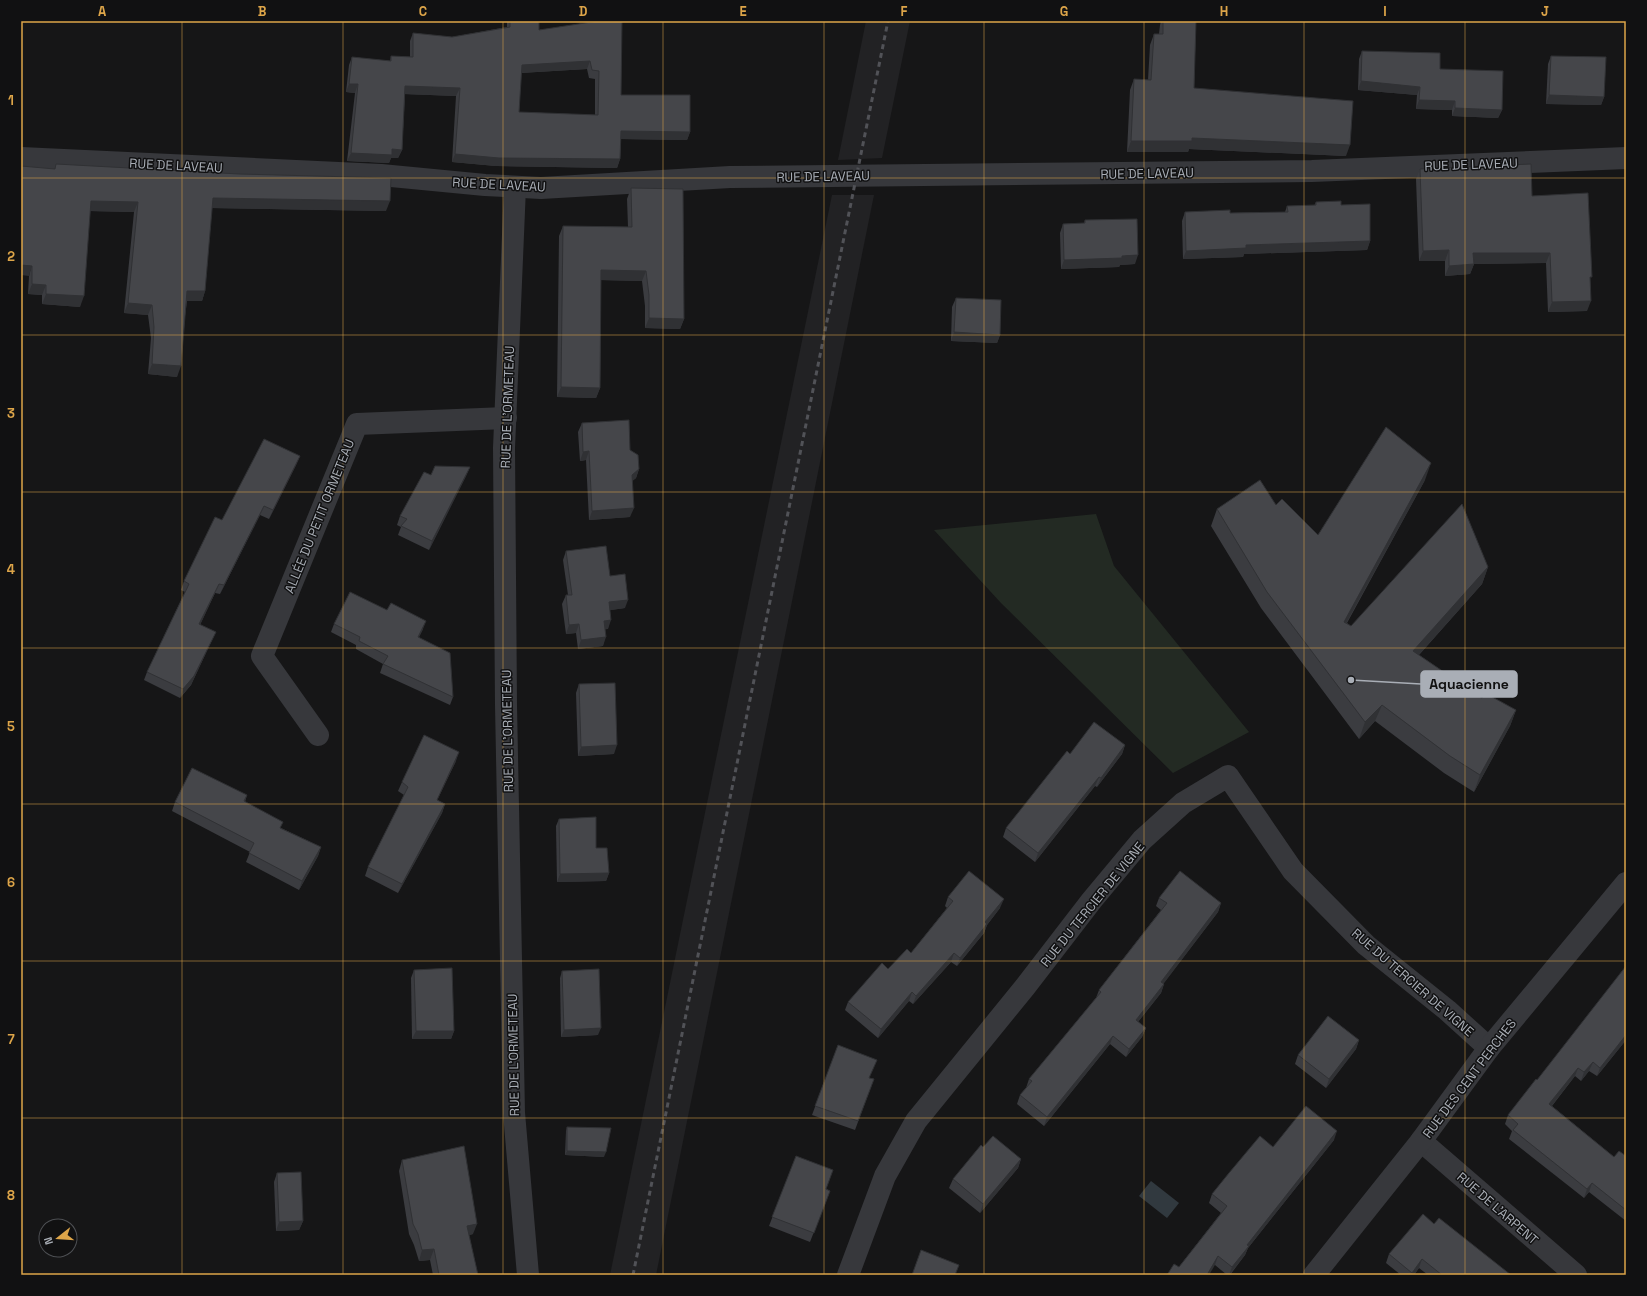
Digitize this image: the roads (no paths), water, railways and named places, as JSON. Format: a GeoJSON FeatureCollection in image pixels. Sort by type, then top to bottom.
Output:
{"type":"FeatureCollection","features":[{"type":"Feature","properties":{"kind":"street","name":"RUE DE LAVEAU"},"geometry":{"type":"LineString","coordinates":[[21,158],[381,175],[541,188],[730,178],[1312,171],[1626,158]]}},
{"type":"Feature","properties":{"kind":"street","name":"RUE DE L'ORMETEAU"},"geometry":{"type":"LineString","coordinates":[[515,187],[504,448],[506,705],[514,1113],[528,1275]]}},
{"type":"Feature","properties":{"kind":"street","name":"ALLÉE DU PETIT ORMETEAU"},"geometry":{"type":"LineString","coordinates":[[318,735],[262,656],[357,424],[506,418]]}},
{"type":"Feature","properties":{"kind":"street","name":"RUE DU TERCIER DE VIGNE"},"geometry":{"type":"LineString","coordinates":[[848,1275],[886,1176],[916,1121],[1025,988],[1092,900],[1142,840],[1183,803],[1228,776],[1293,871],[1366,945],[1447,1010],[1489,1048]]}},
{"type":"Feature","properties":{"kind":"street","name":"RUE DES CENT PERCHES"},"geometry":{"type":"LineString","coordinates":[[1314,1275],[1422,1141],[1489,1048],[1626,883]]}},
{"type":"Feature","properties":{"kind":"street","name":"RUE DE L'ARPENT"},"geometry":{"type":"LineString","coordinates":[[1422,1141],[1576,1275]]}},
{"type":"Feature","properties":{"kind":"railway"},"geometry":{"type":"LineString","coordinates":[[633,1275],[888,21]]}},
{"type":"Feature","properties":{"kind":"place","name":"Aquacienne"},"geometry":{"type":"Point","coordinates":[1351,680]}}]}
